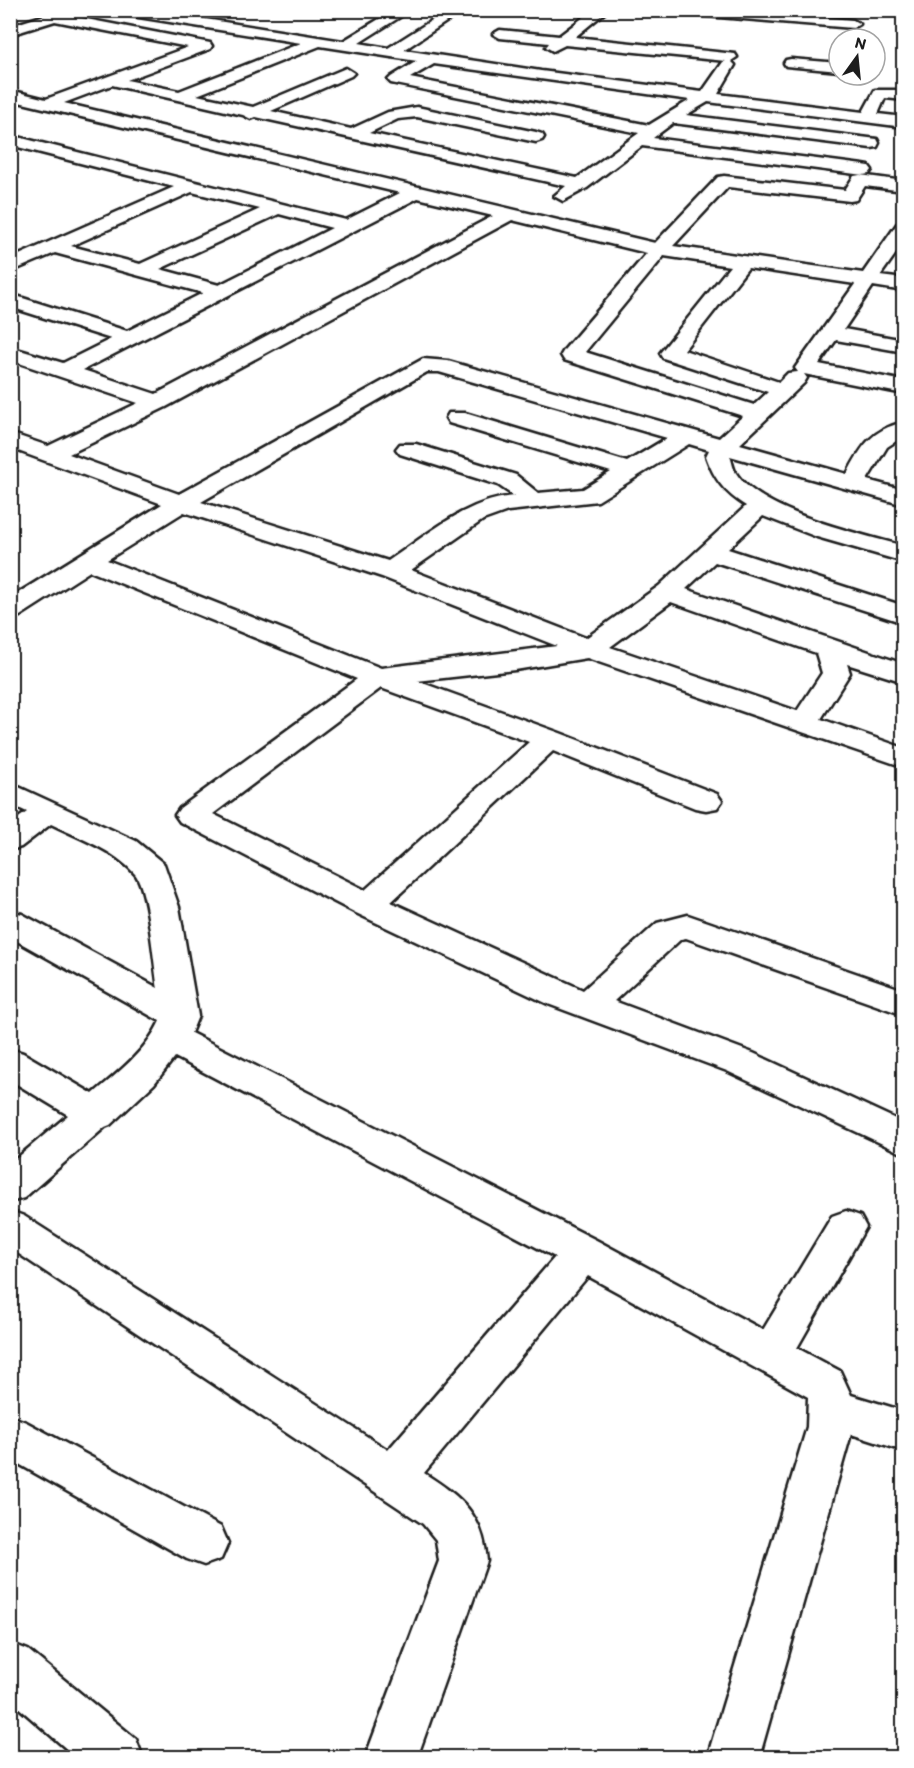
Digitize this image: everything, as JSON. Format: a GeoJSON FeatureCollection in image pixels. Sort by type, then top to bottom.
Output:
{"type":"FeatureCollection","features":[{"type":"Feature","properties":{"kind":"street"},"geometry":{"type":"LineString","coordinates":[[10,31],[75,10]]}},
{"type":"Feature","properties":{"kind":"street"},"geometry":{"type":"LineString","coordinates":[[120,10],[391,52],[432,51]]}},
{"type":"Feature","properties":{"kind":"street"},"geometry":{"type":"LineString","coordinates":[[346,45],[405,10]]}},
{"type":"Feature","properties":{"kind":"street"},"geometry":{"type":"LineString","coordinates":[[391,52],[458,10]]}},
{"type":"Feature","properties":{"kind":"street"},"geometry":{"type":"LineString","coordinates":[[457,94],[485,78],[509,71],[538,57],[563,41],[602,10]]}},
{"type":"Feature","properties":{"kind":"street"},"geometry":{"type":"LineString","coordinates":[[681,10],[855,17]]}},
{"type":"Feature","properties":{"kind":"street"},"geometry":{"type":"LineString","coordinates":[[692,11],[687,17],[726,28]]}},
{"type":"Feature","properties":{"kind":"street"},"geometry":{"type":"LineString","coordinates":[[47,104],[205,46],[53,18]]}},
{"type":"Feature","properties":{"kind":"street"},"geometry":{"type":"LineString","coordinates":[[389,20],[434,25]]}},
{"type":"Feature","properties":{"kind":"street"},"geometry":{"type":"LineString","coordinates":[[458,63],[517,22]]}},
{"type":"Feature","properties":{"kind":"street"},"geometry":{"type":"LineString","coordinates":[[582,26],[605,28]]}},
{"type":"Feature","properties":{"kind":"street"},"geometry":{"type":"LineString","coordinates":[[181,96],[312,40],[333,27]]}},
{"type":"Feature","properties":{"kind":"street"},"geometry":{"type":"LineString","coordinates":[[500,34],[563,41],[722,68],[712,92],[670,118],[530,220]]}},
{"type":"Feature","properties":{"kind":"street"},"geometry":{"type":"LineString","coordinates":[[410,40],[458,63],[903,122]]}},
{"type":"Feature","properties":{"kind":"street"},"geometry":{"type":"LineString","coordinates":[[432,51],[417,67],[396,80],[579,117],[647,136],[862,175],[903,186]]}},
{"type":"Feature","properties":{"kind":"street"},"geometry":{"type":"LineString","coordinates":[[538,57],[616,61]]}},
{"type":"Feature","properties":{"kind":"street"},"geometry":{"type":"LineString","coordinates":[[791,63],[827,66]]}},
{"type":"Feature","properties":{"kind":"street"},"geometry":{"type":"LineString","coordinates":[[417,67],[556,91]]}},
{"type":"Feature","properties":{"kind":"street"},"geometry":{"type":"LineString","coordinates":[[170,147],[346,73]]}},
{"type":"Feature","properties":{"kind":"street"},"geometry":{"type":"LineString","coordinates":[[528,107],[574,80]]}},
{"type":"Feature","properties":{"kind":"street"},"geometry":{"type":"LineString","coordinates":[[112,81],[581,184]]}},
{"type":"Feature","properties":{"kind":"street"},"geometry":{"type":"LineString","coordinates":[[756,413],[572,355],[658,250],[723,181],[850,196],[862,175],[871,143],[873,119],[880,87]]}},
{"type":"Feature","properties":{"kind":"street"},"geometry":{"type":"LineString","coordinates":[[489,164],[536,137],[611,103],[635,88]]}},
{"type":"Feature","properties":{"kind":"street"},"geometry":{"type":"LineString","coordinates":[[880,93],[903,95]]}},
{"type":"Feature","properties":{"kind":"street"},"geometry":{"type":"LineString","coordinates":[[10,95],[658,250],[903,285]]}},
{"type":"Feature","properties":{"kind":"street"},"geometry":{"type":"LineString","coordinates":[[353,134],[394,115],[417,112],[536,137]]}},
{"type":"Feature","properties":{"kind":"street"},"geometry":{"type":"LineString","coordinates":[[670,118],[871,143]]}},
{"type":"Feature","properties":{"kind":"street"},"geometry":{"type":"LineString","coordinates":[[10,140],[347,226]]}},
{"type":"Feature","properties":{"kind":"street"},"geometry":{"type":"LineString","coordinates":[[19,158],[44,149]]}},
{"type":"Feature","properties":{"kind":"street"},"geometry":{"type":"LineString","coordinates":[[119,168],[149,155]]}},
{"type":"Feature","properties":{"kind":"street"},"geometry":{"type":"LineString","coordinates":[[10,266],[191,186]]}},
{"type":"Feature","properties":{"kind":"street"},"geometry":{"type":"LineString","coordinates":[[65,371],[414,193]]}},
{"type":"Feature","properties":{"kind":"street"},"geometry":{"type":"LineString","coordinates":[[143,270],[277,208]]}},
{"type":"Feature","properties":{"kind":"street"},"geometry":{"type":"LineString","coordinates":[[50,454],[158,402],[508,215]]}},
{"type":"Feature","properties":{"kind":"street"},"geometry":{"type":"LineString","coordinates":[[903,228],[806,368],[756,413],[722,448],[718,456],[719,465],[730,484],[760,506],[794,520],[903,554]]}},
{"type":"Feature","properties":{"kind":"street"},"geometry":{"type":"LineString","coordinates":[[54,247],[220,291]]}},
{"type":"Feature","properties":{"kind":"street"},"geometry":{"type":"LineString","coordinates":[[742,263],[671,353],[783,390]]}},
{"type":"Feature","properties":{"kind":"street"},"geometry":{"type":"LineString","coordinates":[[10,300],[127,338]]}},
{"type":"Feature","properties":{"kind":"street"},"geometry":{"type":"LineString","coordinates":[[20,326],[49,312]]}},
{"type":"Feature","properties":{"kind":"street"},"geometry":{"type":"LineString","coordinates":[[832,333],[903,346]]}},
{"type":"Feature","properties":{"kind":"street"},"geometry":{"type":"LineString","coordinates":[[10,353],[158,402]]}},
{"type":"Feature","properties":{"kind":"street"},"geometry":{"type":"LineString","coordinates":[[10,610],[181,503],[423,365],[440,366],[903,498]]}},
{"type":"Feature","properties":{"kind":"street"},"geometry":{"type":"LineString","coordinates":[[806,368],[903,388]]}},
{"type":"Feature","properties":{"kind":"street"},"geometry":{"type":"LineString","coordinates":[[457,418],[632,471]]}},
{"type":"Feature","properties":{"kind":"street"},"geometry":{"type":"LineString","coordinates":[[854,484],[880,440],[887,433],[903,429]]}},
{"type":"Feature","properties":{"kind":"street"},"geometry":{"type":"LineString","coordinates":[[391,571],[474,515],[504,504],[589,496],[684,437]]}},
{"type":"Feature","properties":{"kind":"street"},"geometry":{"type":"LineString","coordinates":[[10,440],[181,503],[391,571],[589,649],[903,758]]}},
{"type":"Feature","properties":{"kind":"street"},"geometry":{"type":"LineString","coordinates":[[408,449],[507,480],[522,490],[530,500]]}},
{"type":"Feature","properties":{"kind":"street"},"geometry":{"type":"LineString","coordinates":[[760,506],[669,592],[589,649],[515,662],[378,677],[191,815],[368,905],[588,1005],[740,1062],[903,1140]]}},
{"type":"Feature","properties":{"kind":"street"},"geometry":{"type":"LineString","coordinates":[[711,552],[903,615]]}},
{"type":"Feature","properties":{"kind":"street"},"geometry":{"type":"LineString","coordinates":[[89,562],[378,677],[549,738],[706,801]]}},
{"type":"Feature","properties":{"kind":"street"},"geometry":{"type":"LineString","coordinates":[[669,592],[903,674]]}},
{"type":"Feature","properties":{"kind":"street"},"geometry":{"type":"LineString","coordinates":[[804,723],[836,673],[829,648]]}},
{"type":"Feature","properties":{"kind":"street"},"geometry":{"type":"LineString","coordinates":[[368,905],[549,738]]}},
{"type":"Feature","properties":{"kind":"street"},"geometry":{"type":"LineString","coordinates":[[10,792],[124,848],[152,871],[162,907],[175,1027],[152,1062],[97,1115],[10,1187]]}},
{"type":"Feature","properties":{"kind":"street"},"geometry":{"type":"LineString","coordinates":[[10,840],[49,811]]}},
{"type":"Feature","properties":{"kind":"street"},"geometry":{"type":"LineString","coordinates":[[10,922],[175,1027],[824,1384],[831,1396],[833,1409],[830,1427],[732,1758]]}},
{"type":"Feature","properties":{"kind":"street"},"geometry":{"type":"LineString","coordinates":[[588,1005],[669,931],[688,926],[903,1003]]}},
{"type":"Feature","properties":{"kind":"street"},"geometry":{"type":"LineString","coordinates":[[10,1062],[97,1115]]}},
{"type":"Feature","properties":{"kind":"street"},"geometry":{"type":"LineString","coordinates":[[10,1227],[440,1509],[455,1525],[463,1542],[464,1561],[391,1758]]}},
{"type":"Feature","properties":{"kind":"street"},"geometry":{"type":"LineString","coordinates":[[771,1354],[846,1227]]}},
{"type":"Feature","properties":{"kind":"street"},"geometry":{"type":"LineString","coordinates":[[392,1478],[583,1253]]}},
{"type":"Feature","properties":{"kind":"street"},"geometry":{"type":"LineString","coordinates":[[833,1409],[903,1431]]}},
{"type":"Feature","properties":{"kind":"street"},"geometry":{"type":"LineString","coordinates":[[10,1436],[204,1543]]}},
{"type":"Feature","properties":{"kind":"street"},"geometry":{"type":"LineString","coordinates":[[10,1667],[117,1758]]}}]}
